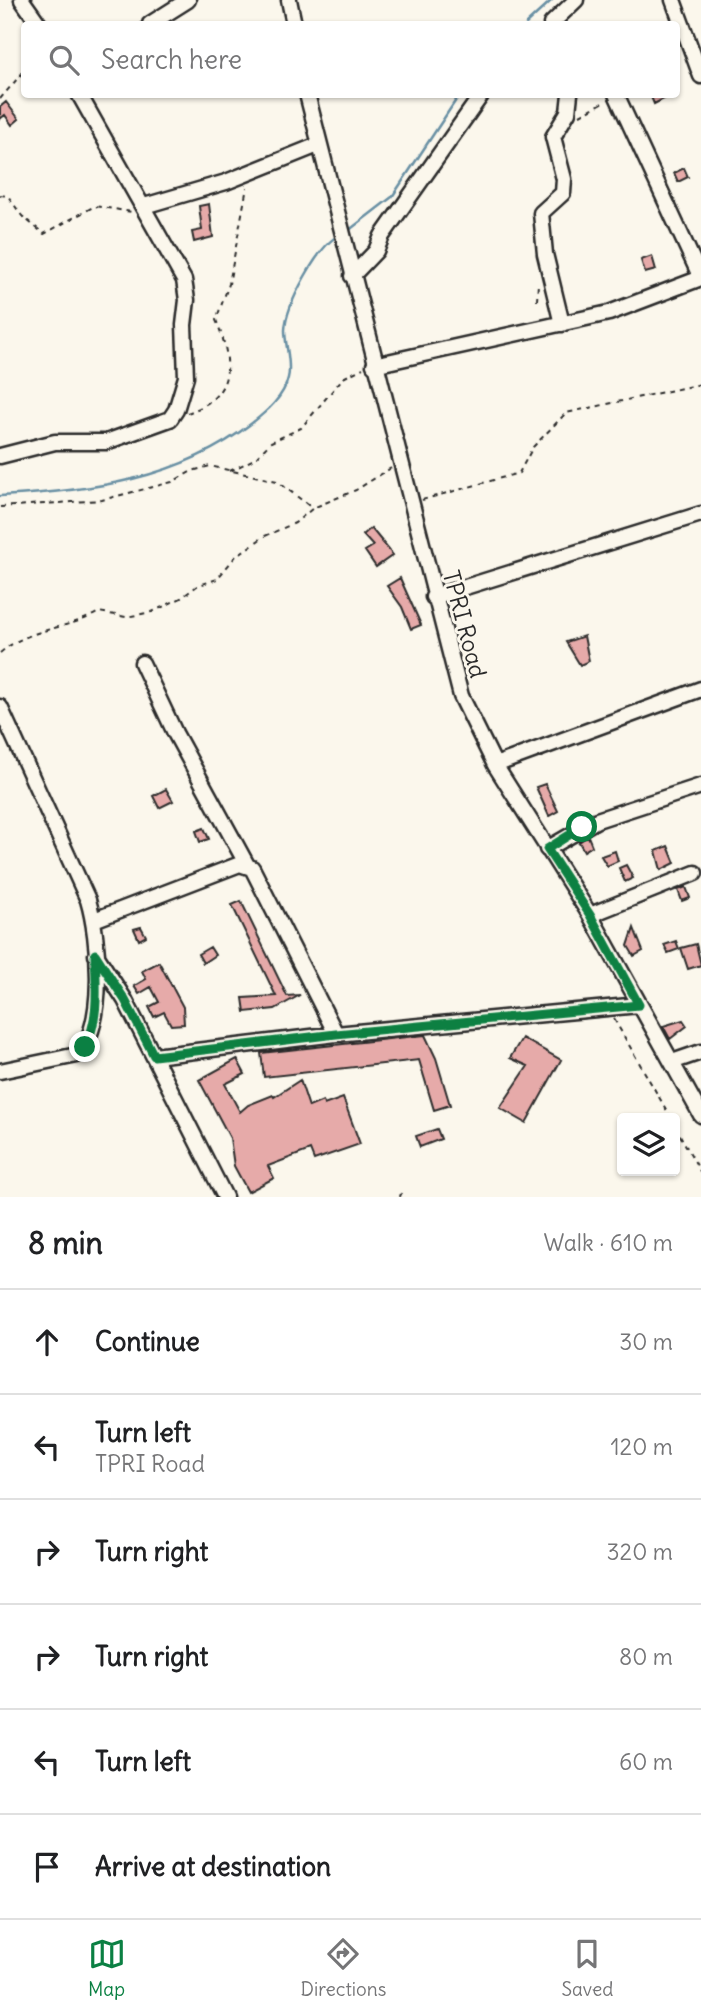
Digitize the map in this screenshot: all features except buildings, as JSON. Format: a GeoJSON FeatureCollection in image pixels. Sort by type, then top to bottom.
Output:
{"type":"FeatureCollection","features":[{"type":"Feature","properties":{"kind":"street"},"geometry":{"type":"LineString","coordinates":[[22,0],[37,21]]}},
{"type":"Feature","properties":{"kind":"street"},"geometry":{"type":"LineString","coordinates":[[155,21],[188,0]]}},
{"type":"Feature","properties":{"kind":"street"},"geometry":{"type":"LineString","coordinates":[[289,0],[293,21]]}},
{"type":"Feature","properties":{"kind":"street"},"geometry":{"type":"LineString","coordinates":[[554,21],[576,0]]}},
{"type":"Feature","properties":{"kind":"street"},"geometry":{"type":"LineString","coordinates":[[673,0],[701,76]]}},
{"type":"Feature","properties":{"kind":"street"},"geometry":{"type":"LineString","coordinates":[[0,456],[55,442],[106,442],[170,419],[176,410],[186,377],[184,325],[187,300],[184,280],[81,98]]}},
{"type":"Feature","properties":{"kind":"street","name":"TPRI Road"},"geometry":{"type":"LineString","coordinates":[[308,98],[433,597],[461,696],[495,765],[590,915],[701,1115]]}},
{"type":"Feature","properties":{"kind":"street"},"geometry":{"type":"LineString","coordinates":[[352,275],[376,251],[382,236],[479,98]]}},
{"type":"Feature","properties":{"kind":"street"},"geometry":{"type":"LineString","coordinates":[[562,324],[545,254],[541,213],[563,194],[564,179],[553,137],[568,112],[570,98]]}},
{"type":"Feature","properties":{"kind":"street"},"geometry":{"type":"LineString","coordinates":[[374,365],[562,324],[636,304],[701,278],[617,98]]}},
{"type":"Feature","properties":{"kind":"street"},"geometry":{"type":"LineString","coordinates":[[144,206],[249,173],[318,145]]}},
{"type":"Feature","properties":{"kind":"street"},"geometry":{"type":"LineString","coordinates":[[433,597],[701,514]]}},
{"type":"Feature","properties":{"kind":"street"},"geometry":{"type":"LineString","coordinates":[[142,663],[175,733],[247,865]]}},
{"type":"Feature","properties":{"kind":"street"},"geometry":{"type":"LineString","coordinates":[[495,765],[701,690]]}},
{"type":"Feature","properties":{"kind":"street"},"geometry":{"type":"LineString","coordinates":[[0,707],[80,880],[94,920],[97,1006],[93,1032],[85,1047],[64,1060],[0,1071]]}},
{"type":"Feature","properties":{"kind":"street"},"geometry":{"type":"LineString","coordinates":[[547,849],[597,820],[701,786]]}},
{"type":"Feature","properties":{"kind":"street"},"geometry":{"type":"LineString","coordinates":[[94,920],[240,864],[247,865],[252,868],[336,1034]]}},
{"type":"Feature","properties":{"kind":"street"},"geometry":{"type":"LineString","coordinates":[[590,915],[695,873]]}},
{"type":"Feature","properties":{"kind":"street"},"geometry":{"type":"LineString","coordinates":[[95,954],[125,1000],[225,1197]]}},
{"type":"Feature","properties":{"kind":"street"},"geometry":{"type":"LineString","coordinates":[[154,1056],[336,1034],[639,1005]]}},
{"type":"Feature","properties":{"kind":"street"},"geometry":{"type":"LineString","coordinates":[[672,1062],[701,1052]]}},
{"type":"Feature","properties":{"kind":"path"},"geometry":{"type":"LineString","coordinates":[[0,99],[21,74]]}},
{"type":"Feature","properties":{"kind":"path"},"geometry":{"type":"LineString","coordinates":[[575,118],[611,98]]}},
{"type":"Feature","properties":{"kind":"path"},"geometry":{"type":"LineString","coordinates":[[170,419],[217,398],[228,374],[226,345],[216,320],[229,284],[249,173]]}},
{"type":"Feature","properties":{"kind":"path"},"geometry":{"type":"LineString","coordinates":[[0,195],[8,196],[22,216],[44,234],[95,206],[130,213],[144,206]]}},
{"type":"Feature","properties":{"kind":"path"},"geometry":{"type":"LineString","coordinates":[[230,471],[256,458],[271,442],[301,428],[343,378],[356,369],[374,365]]}},
{"type":"Feature","properties":{"kind":"path"},"geometry":{"type":"LineString","coordinates":[[411,504],[519,473],[533,447],[566,413],[701,384]]}},
{"type":"Feature","properties":{"kind":"path"},"geometry":{"type":"LineString","coordinates":[[0,653],[38,630],[62,628],[75,620],[89,618],[99,612],[126,617],[152,612],[181,598],[197,586],[217,579],[236,556],[265,536],[295,523],[313,508],[355,491],[401,462]]}},
{"type":"Feature","properties":{"kind":"path"},"geometry":{"type":"LineString","coordinates":[[0,507],[102,500],[172,482],[192,471],[210,466],[277,481],[313,508]]}},
{"type":"Feature","properties":{"kind":"path"},"geometry":{"type":"LineString","coordinates":[[607,1008],[668,1113]]}},
{"type":"Feature","properties":{"kind":"path"},"geometry":{"type":"LineString","coordinates":[[680,1135],[701,1173]]}},
{"type":"Feature","properties":{"kind":"path"},"geometry":{"type":"LineString","coordinates":[[400,1197],[401,1193]]}},
{"type":"Feature","properties":{"kind":"waterway"},"geometry":{"type":"LineString","coordinates":[[529,21],[552,0]]}},
{"type":"Feature","properties":{"kind":"waterway"},"geometry":{"type":"LineString","coordinates":[[348,231],[392,197],[457,98]]}},
{"type":"Feature","properties":{"kind":"waterway"},"geometry":{"type":"LineString","coordinates":[[0,496],[100,486],[164,470],[224,442],[252,423],[274,404],[283,392],[289,373],[285,330],[291,306],[313,263],[339,235]]}},
{"type":"Feature","properties":{"kind":"route"},"geometry":{"type":"LineString","coordinates":[[85,1047],[93,1032],[97,1006],[95,954],[125,1000],[154,1056],[336,1034],[639,1005],[590,915],[547,849],[582,827]]}}]}
